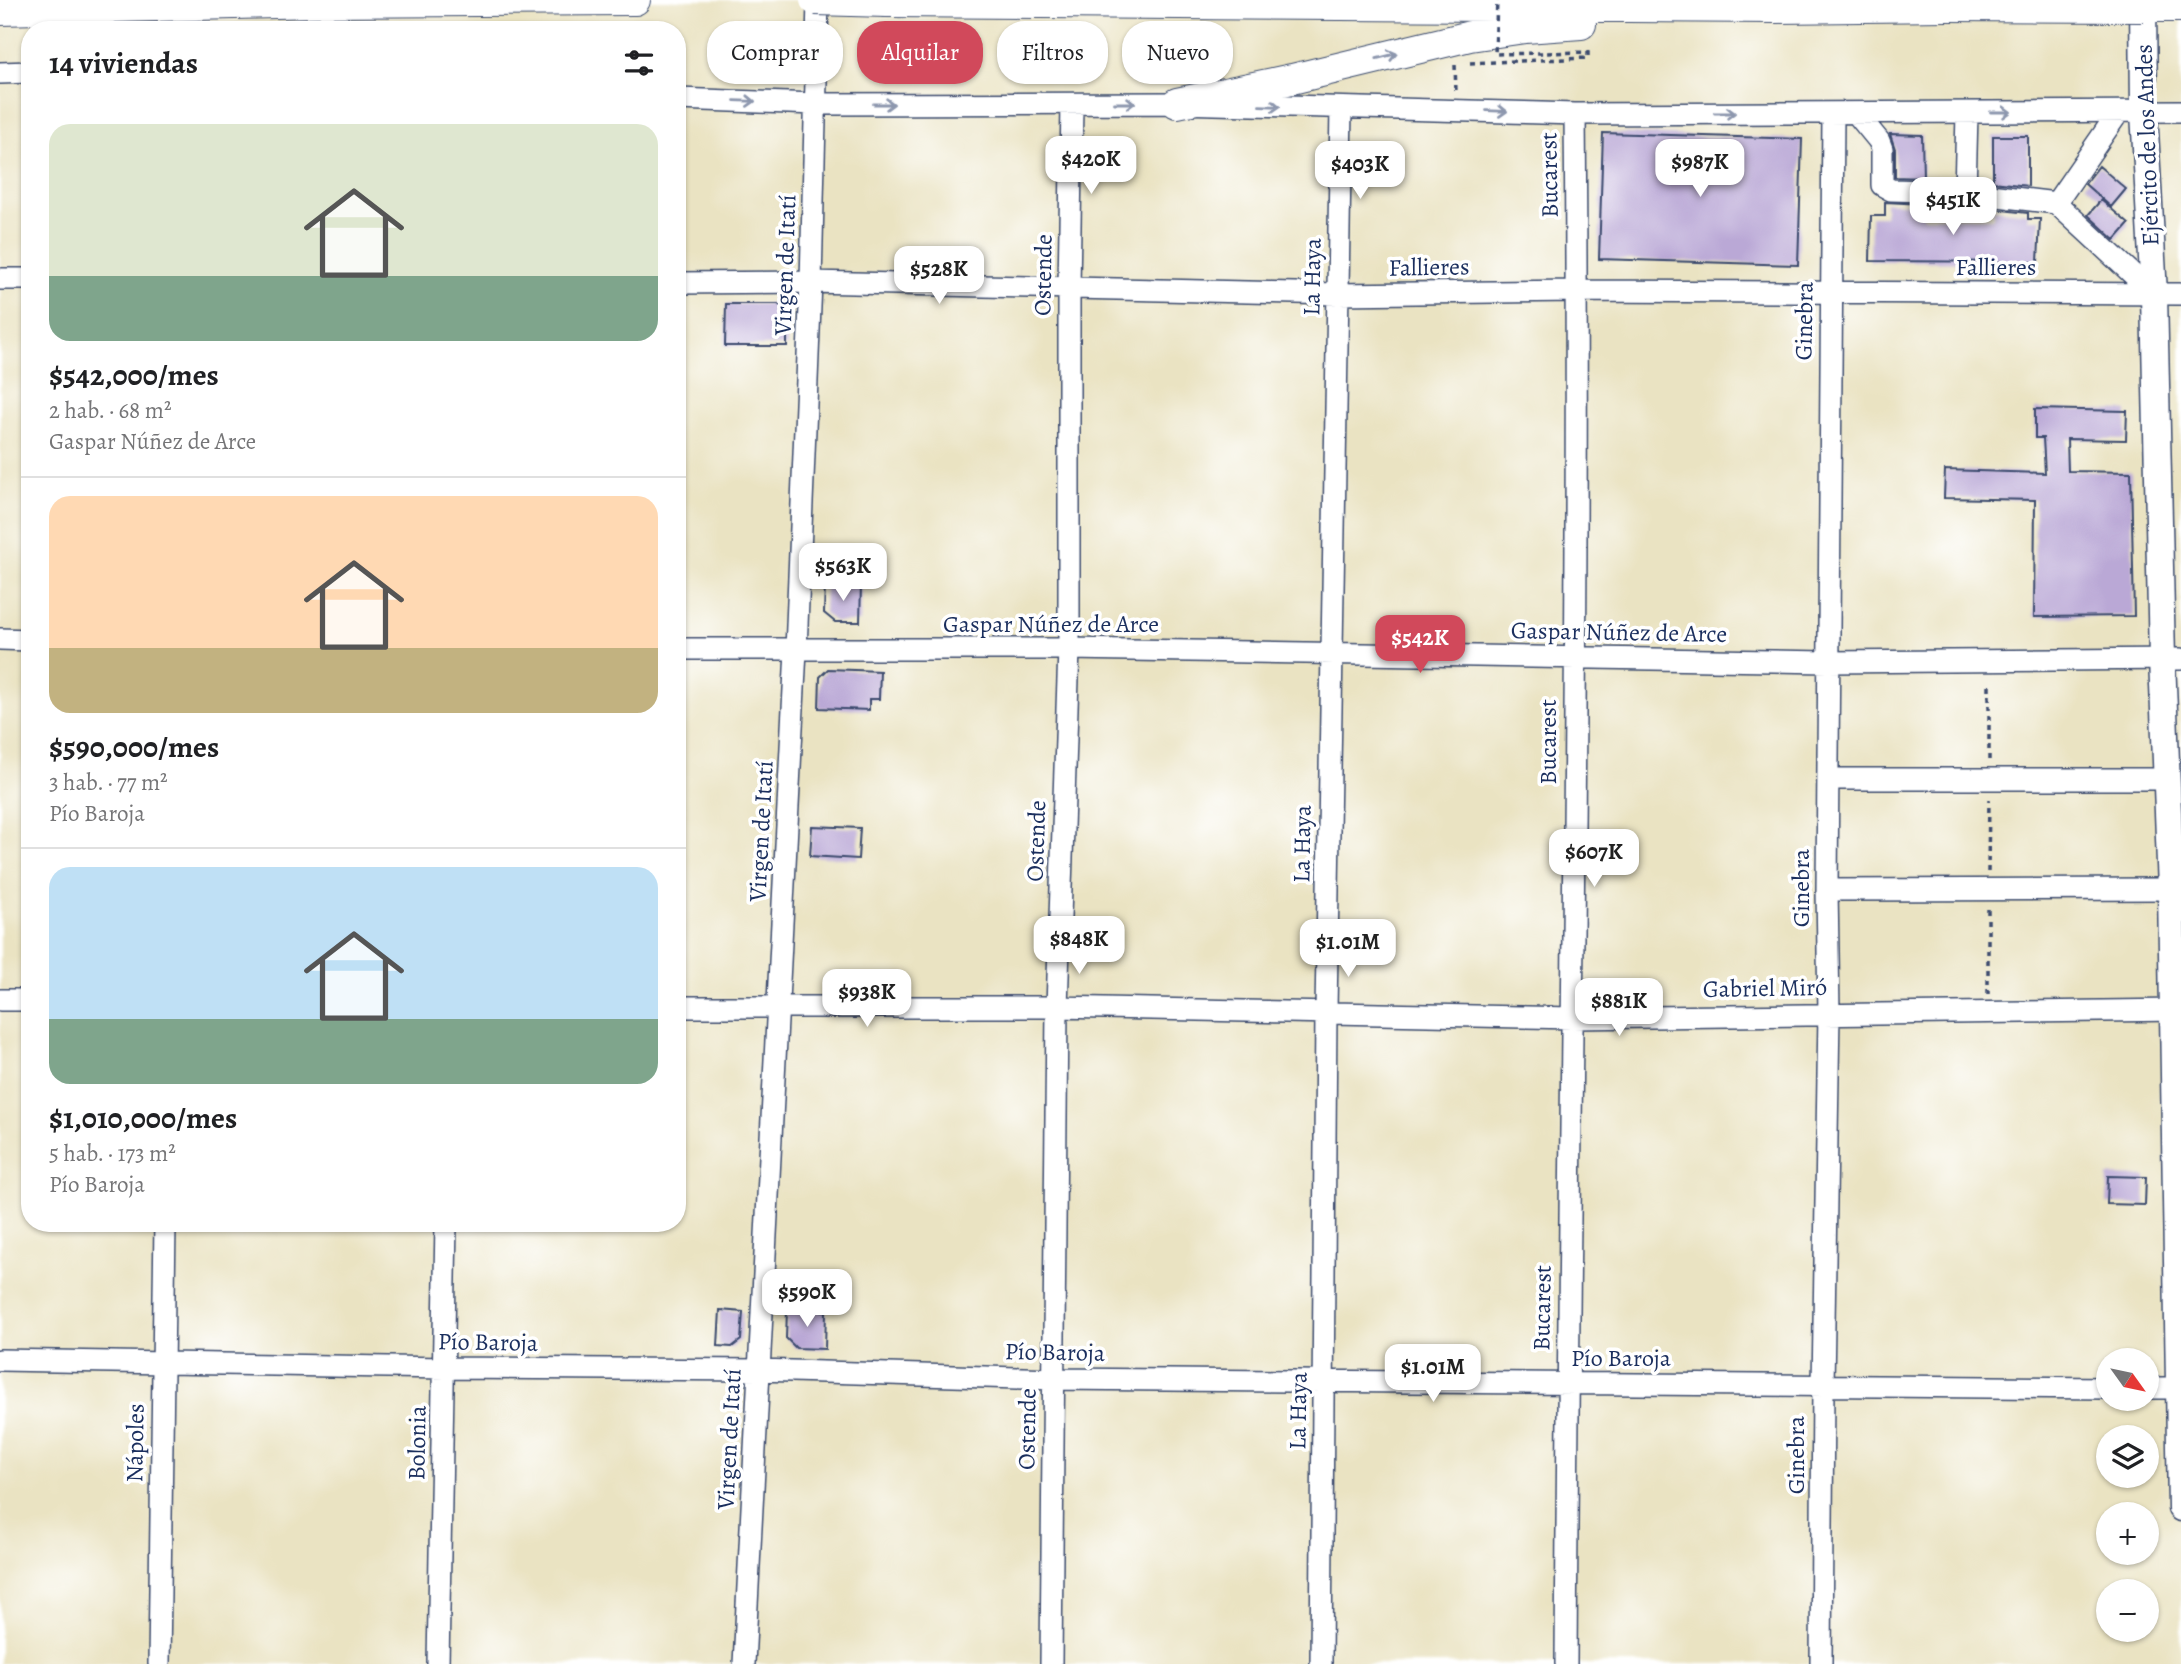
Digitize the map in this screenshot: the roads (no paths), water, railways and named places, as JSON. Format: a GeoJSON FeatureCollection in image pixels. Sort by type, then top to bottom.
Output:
{"type":"FeatureCollection","features":[{"type":"Feature","properties":{"kind":"highway"},"geometry":{"type":"LineString","coordinates":[[0,10],[317,2],[635,0]]}},
{"type":"Feature","properties":{"kind":"highway"},"geometry":{"type":"LineString","coordinates":[[816,0],[1777,8],[2181,7]]}},
{"type":"Feature","properties":{"kind":"highway"},"geometry":{"type":"LineString","coordinates":[[1177,103],[1292,79],[1470,36],[1524,28],[1777,8]]}},
{"type":"Feature","properties":{"kind":"highway"},"geometry":{"type":"LineString","coordinates":[[0,19],[21,21]]}},
{"type":"Feature","properties":{"kind":"main road","name":"Ejército de los Andes"},"geometry":{"type":"LineString","coordinates":[[2143,0],[2131,112],[2154,294],[2172,659],[2168,779],[2177,1010],[2181,1508]]}},
{"type":"Feature","properties":{"kind":"street","name":"Virgen de Itatí"},"geometry":{"type":"LineString","coordinates":[[744,1664],[796,650],[811,282],[816,0]]}},
{"type":"Feature","properties":{"kind":"street"},"geometry":{"type":"LineString","coordinates":[[0,73],[21,72]]}},
{"type":"Feature","properties":{"kind":"street"},"geometry":{"type":"LineString","coordinates":[[686,99],[816,104],[1177,103],[1575,114],[2181,111]]}},
{"type":"Feature","properties":{"kind":"street","name":"Ostende"},"geometry":{"type":"LineString","coordinates":[[1051,1664],[1058,1007],[1069,649],[1072,104]]}},
{"type":"Feature","properties":{"kind":"street","name":"La Haya"},"geometry":{"type":"LineString","coordinates":[[1321,1664],[1326,1011],[1340,108]]}},
{"type":"Feature","properties":{"kind":"street"},"geometry":{"type":"LineString","coordinates":[[2056,203],[2131,112]]}},
{"type":"Feature","properties":{"kind":"street","name":"Ginebra"},"geometry":{"type":"LineString","coordinates":[[1821,1664],[1829,1013],[1828,662],[1833,113]]}},
{"type":"Feature","properties":{"kind":"street"},"geometry":{"type":"LineString","coordinates":[[1856,113],[1879,141],[1882,149],[1882,186],[1891,190],[1965,192],[2056,203],[2154,294]]}},
{"type":"Feature","properties":{"kind":"street"},"geometry":{"type":"LineString","coordinates":[[1965,192],[1967,113]]}},
{"type":"Feature","properties":{"kind":"street","name":"Bucarest"},"geometry":{"type":"LineString","coordinates":[[1566,1664],[1575,657],[1575,114]]}},
{"type":"Feature","properties":{"kind":"street"},"geometry":{"type":"LineString","coordinates":[[0,279],[21,279]]}},
{"type":"Feature","properties":{"kind":"street","name":"Fallieres"},"geometry":{"type":"LineString","coordinates":[[686,283],[811,282],[1338,294],[1577,291],[2181,294]]}},
{"type":"Feature","properties":{"kind":"street"},"geometry":{"type":"LineString","coordinates":[[0,639],[21,640]]}},
{"type":"Feature","properties":{"kind":"street","name":"Gaspar Núñez de Arce"},"geometry":{"type":"LineString","coordinates":[[686,649],[1069,649],[1828,662],[2172,659]]}},
{"type":"Feature","properties":{"kind":"street"},"geometry":{"type":"LineString","coordinates":[[1829,779],[2168,779]]}},
{"type":"Feature","properties":{"kind":"street"},"geometry":{"type":"LineString","coordinates":[[1827,890],[2171,889]]}},
{"type":"Feature","properties":{"kind":"street"},"geometry":{"type":"LineString","coordinates":[[0,1000],[21,1000]]}},
{"type":"Feature","properties":{"kind":"street","name":"Gabriel Miró"},"geometry":{"type":"LineString","coordinates":[[686,1007],[1058,1007],[1572,1017],[2177,1010]]}},
{"type":"Feature","properties":{"kind":"street","name":"Nápoles"},"geometry":{"type":"LineString","coordinates":[[159,1664],[165,1232]]}},
{"type":"Feature","properties":{"kind":"street","name":"Bolonia"},"geometry":{"type":"LineString","coordinates":[[438,1664],[446,1232]]}},
{"type":"Feature","properties":{"kind":"street","name":"Pío Baroja"},"geometry":{"type":"LineString","coordinates":[[0,1360],[445,1368],[759,1370],[1054,1379],[2096,1388]]}},
{"type":"Feature","properties":{"kind":"street"},"geometry":{"type":"LineString","coordinates":[[2160,1388],[2180,1388]]}}]}
